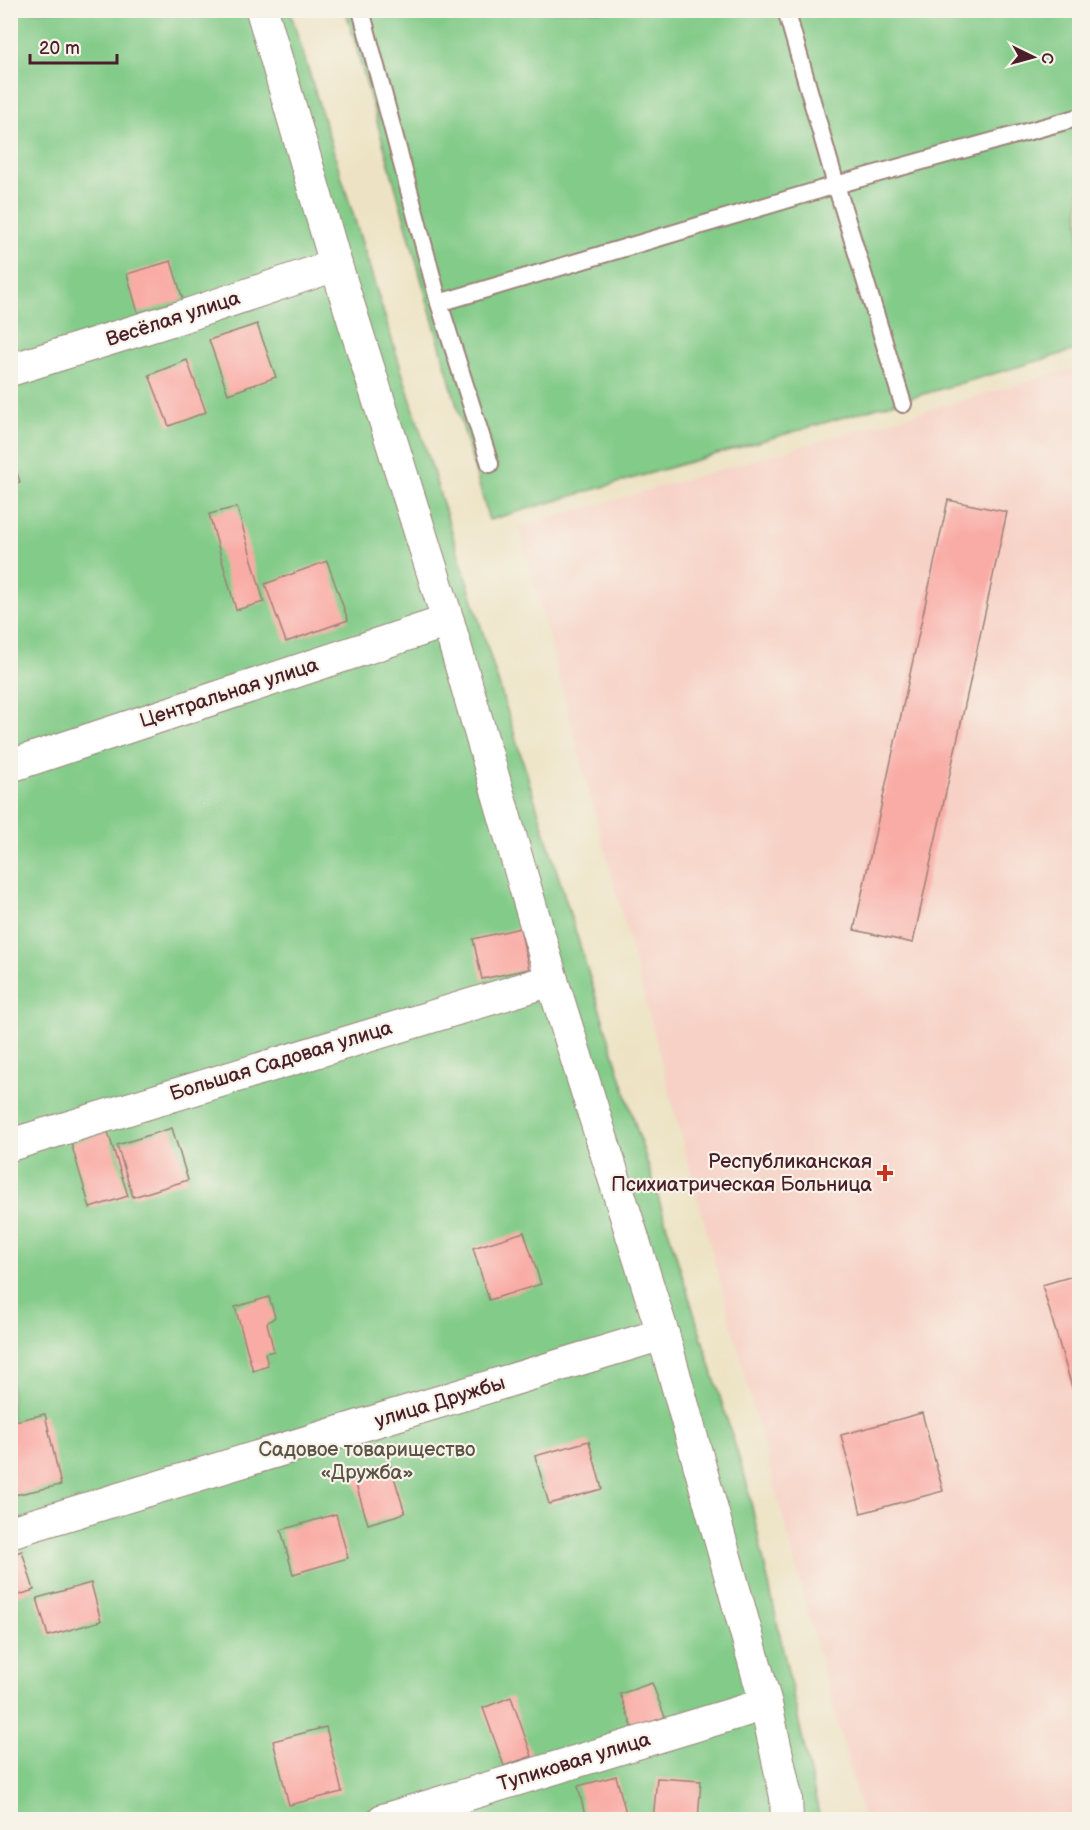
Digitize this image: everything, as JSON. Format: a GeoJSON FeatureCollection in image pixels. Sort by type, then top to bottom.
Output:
{"type":"FeatureCollection","features":[{"type":"Feature","properties":{"kind":"street"},"geometry":{"type":"LineString","coordinates":[[262,10],[336,265],[448,621],[552,980],[663,1334],[766,1704],[786,1797],[787,1820]]}},
{"type":"Feature","properties":{"kind":"street","name":"Весёлая улица"},"geometry":{"type":"LineString","coordinates":[[10,370],[184,316],[336,265]]}},
{"type":"Feature","properties":{"kind":"street","name":"Центральная улица"},"geometry":{"type":"LineString","coordinates":[[10,766],[448,621]]}},
{"type":"Feature","properties":{"kind":"street","name":"Большая Садовая улица"},"geometry":{"type":"LineString","coordinates":[[10,1145],[552,980]]}},
{"type":"Feature","properties":{"kind":"street","name":"улица Дружбы"},"geometry":{"type":"LineString","coordinates":[[10,1532],[663,1334]]}},
{"type":"Feature","properties":{"kind":"street","name":"Тупиковая улица"},"geometry":{"type":"LineString","coordinates":[[383,1820],[766,1704]]}},
{"type":"Feature","properties":{"kind":"lane"},"geometry":{"type":"LineString","coordinates":[[362,10],[439,303],[490,464]]}},
{"type":"Feature","properties":{"kind":"lane"},"geometry":{"type":"LineString","coordinates":[[786,10],[836,185],[903,404]]}},
{"type":"Feature","properties":{"kind":"lane"},"geometry":{"type":"LineString","coordinates":[[439,303],[836,185],[1080,117]]}},
{"type":"Feature","properties":{"kind":"shaded area","name":"Республиканская Психиатрическая Больница"},"geometry":{"type":"Polygon","coordinates":[[[1079,367],[1079,1819],[863,1819],[519,527],[1079,367]]]}},
{"type":"Feature","properties":{"kind":"green space","name":"Садовое товарищество «Дружба»"},"geometry":{"type":"Polygon","coordinates":[[[11,11],[290,11],[747,1484],[820,1819],[11,1820],[11,11]]]}},
{"type":"Feature","properties":{"kind":"green space"},"geometry":{"type":"Polygon","coordinates":[[[346,11],[1079,11],[1079,349],[489,520],[346,11]]]}},
{"type":"Feature","properties":{"kind":"building"},"geometry":{"type":"Polygon","coordinates":[[[171,261],[183,300],[138,313],[127,274],[171,261]]]}},
{"type":"Feature","properties":{"kind":"building"},"geometry":{"type":"Polygon","coordinates":[[[257,324],[276,377],[228,394],[209,340],[257,324]]]}},
{"type":"Feature","properties":{"kind":"building"},"geometry":{"type":"Polygon","coordinates":[[[187,360],[206,412],[169,426],[149,375],[187,360]]]}},
{"type":"Feature","properties":{"kind":"building"},"geometry":{"type":"Polygon","coordinates":[[[10,453],[20,482],[10,485],[10,453]]]}},
{"type":"Feature","properties":{"kind":"building"},"geometry":{"type":"Polygon","coordinates":[[[948,500],[1007,512],[913,943],[854,930],[948,500]]]}},
{"type":"Feature","properties":{"kind":"building"},"geometry":{"type":"Polygon","coordinates":[[[237,507],[264,602],[236,610],[209,514],[237,507]]]}},
{"type":"Feature","properties":{"kind":"building"},"geometry":{"type":"Polygon","coordinates":[[[327,561],[348,620],[286,642],[265,584],[327,561]]]}},
{"type":"Feature","properties":{"kind":"building"},"geometry":{"type":"Polygon","coordinates":[[[520,928],[529,969],[482,979],[473,939],[520,928]]]}},
{"type":"Feature","properties":{"kind":"building"},"geometry":{"type":"Polygon","coordinates":[[[172,1128],[188,1180],[133,1197],[117,1145],[172,1128]]]}},
{"type":"Feature","properties":{"kind":"building"},"geometry":{"type":"Polygon","coordinates":[[[108,1132],[128,1196],[90,1208],[71,1143],[108,1132]]]}},
{"type":"Feature","properties":{"kind":"building"},"geometry":{"type":"Polygon","coordinates":[[[524,1232],[541,1284],[489,1300],[473,1248],[524,1232]]]}},
{"type":"Feature","properties":{"kind":"building"},"geometry":{"type":"Polygon","coordinates":[[[1080,1274],[1080,1411],[1079,1411],[1042,1285],[1080,1274]]]}},
{"type":"Feature","properties":{"kind":"building"},"geometry":{"type":"Polygon","coordinates":[[[269,1297],[275,1317],[267,1323],[274,1351],[265,1353],[268,1366],[253,1371],[235,1307],[269,1297]]]}},
{"type":"Feature","properties":{"kind":"building"},"geometry":{"type":"Polygon","coordinates":[[[922,1413],[943,1491],[861,1513],[841,1435],[922,1413]]]}},
{"type":"Feature","properties":{"kind":"building"},"geometry":{"type":"Polygon","coordinates":[[[45,1414],[61,1485],[14,1495],[10,1481],[10,1422],[45,1414]]]}},
{"type":"Feature","properties":{"kind":"building"},"geometry":{"type":"Polygon","coordinates":[[[589,1441],[602,1489],[549,1504],[535,1456],[589,1441]]]}},
{"type":"Feature","properties":{"kind":"building"},"geometry":{"type":"Polygon","coordinates":[[[390,1464],[405,1513],[368,1524],[353,1475],[390,1464]]]}},
{"type":"Feature","properties":{"kind":"building"},"geometry":{"type":"Polygon","coordinates":[[[336,1514],[348,1558],[293,1574],[281,1530],[336,1514]]]}},
{"type":"Feature","properties":{"kind":"building"},"geometry":{"type":"Polygon","coordinates":[[[22,1551],[34,1590],[10,1598],[10,1555],[22,1551]]]}},
{"type":"Feature","properties":{"kind":"building"},"geometry":{"type":"Polygon","coordinates":[[[91,1583],[101,1621],[48,1636],[37,1598],[91,1583]]]}},
{"type":"Feature","properties":{"kind":"building"},"geometry":{"type":"Polygon","coordinates":[[[652,1683],[665,1717],[633,1729],[620,1694],[652,1683]]]}},
{"type":"Feature","properties":{"kind":"building"},"geometry":{"type":"Polygon","coordinates":[[[511,1697],[532,1756],[504,1766],[483,1708],[511,1697]]]}},
{"type":"Feature","properties":{"kind":"building"},"geometry":{"type":"Polygon","coordinates":[[[326,1727],[342,1792],[289,1805],[273,1741],[326,1727]]]}},
{"type":"Feature","properties":{"kind":"building"},"geometry":{"type":"Polygon","coordinates":[[[616,1776],[628,1820],[586,1820],[578,1786],[616,1776]]]}},
{"type":"Feature","properties":{"kind":"building"},"geometry":{"type":"Polygon","coordinates":[[[657,1778],[701,1781],[698,1820],[653,1820],[657,1778]]]}},
{"type":"Feature","properties":{"kind":"place","name":"Республиканская Психиатрическая Больница"},"geometry":{"type":"Point","coordinates":[885,1173]}}]}
